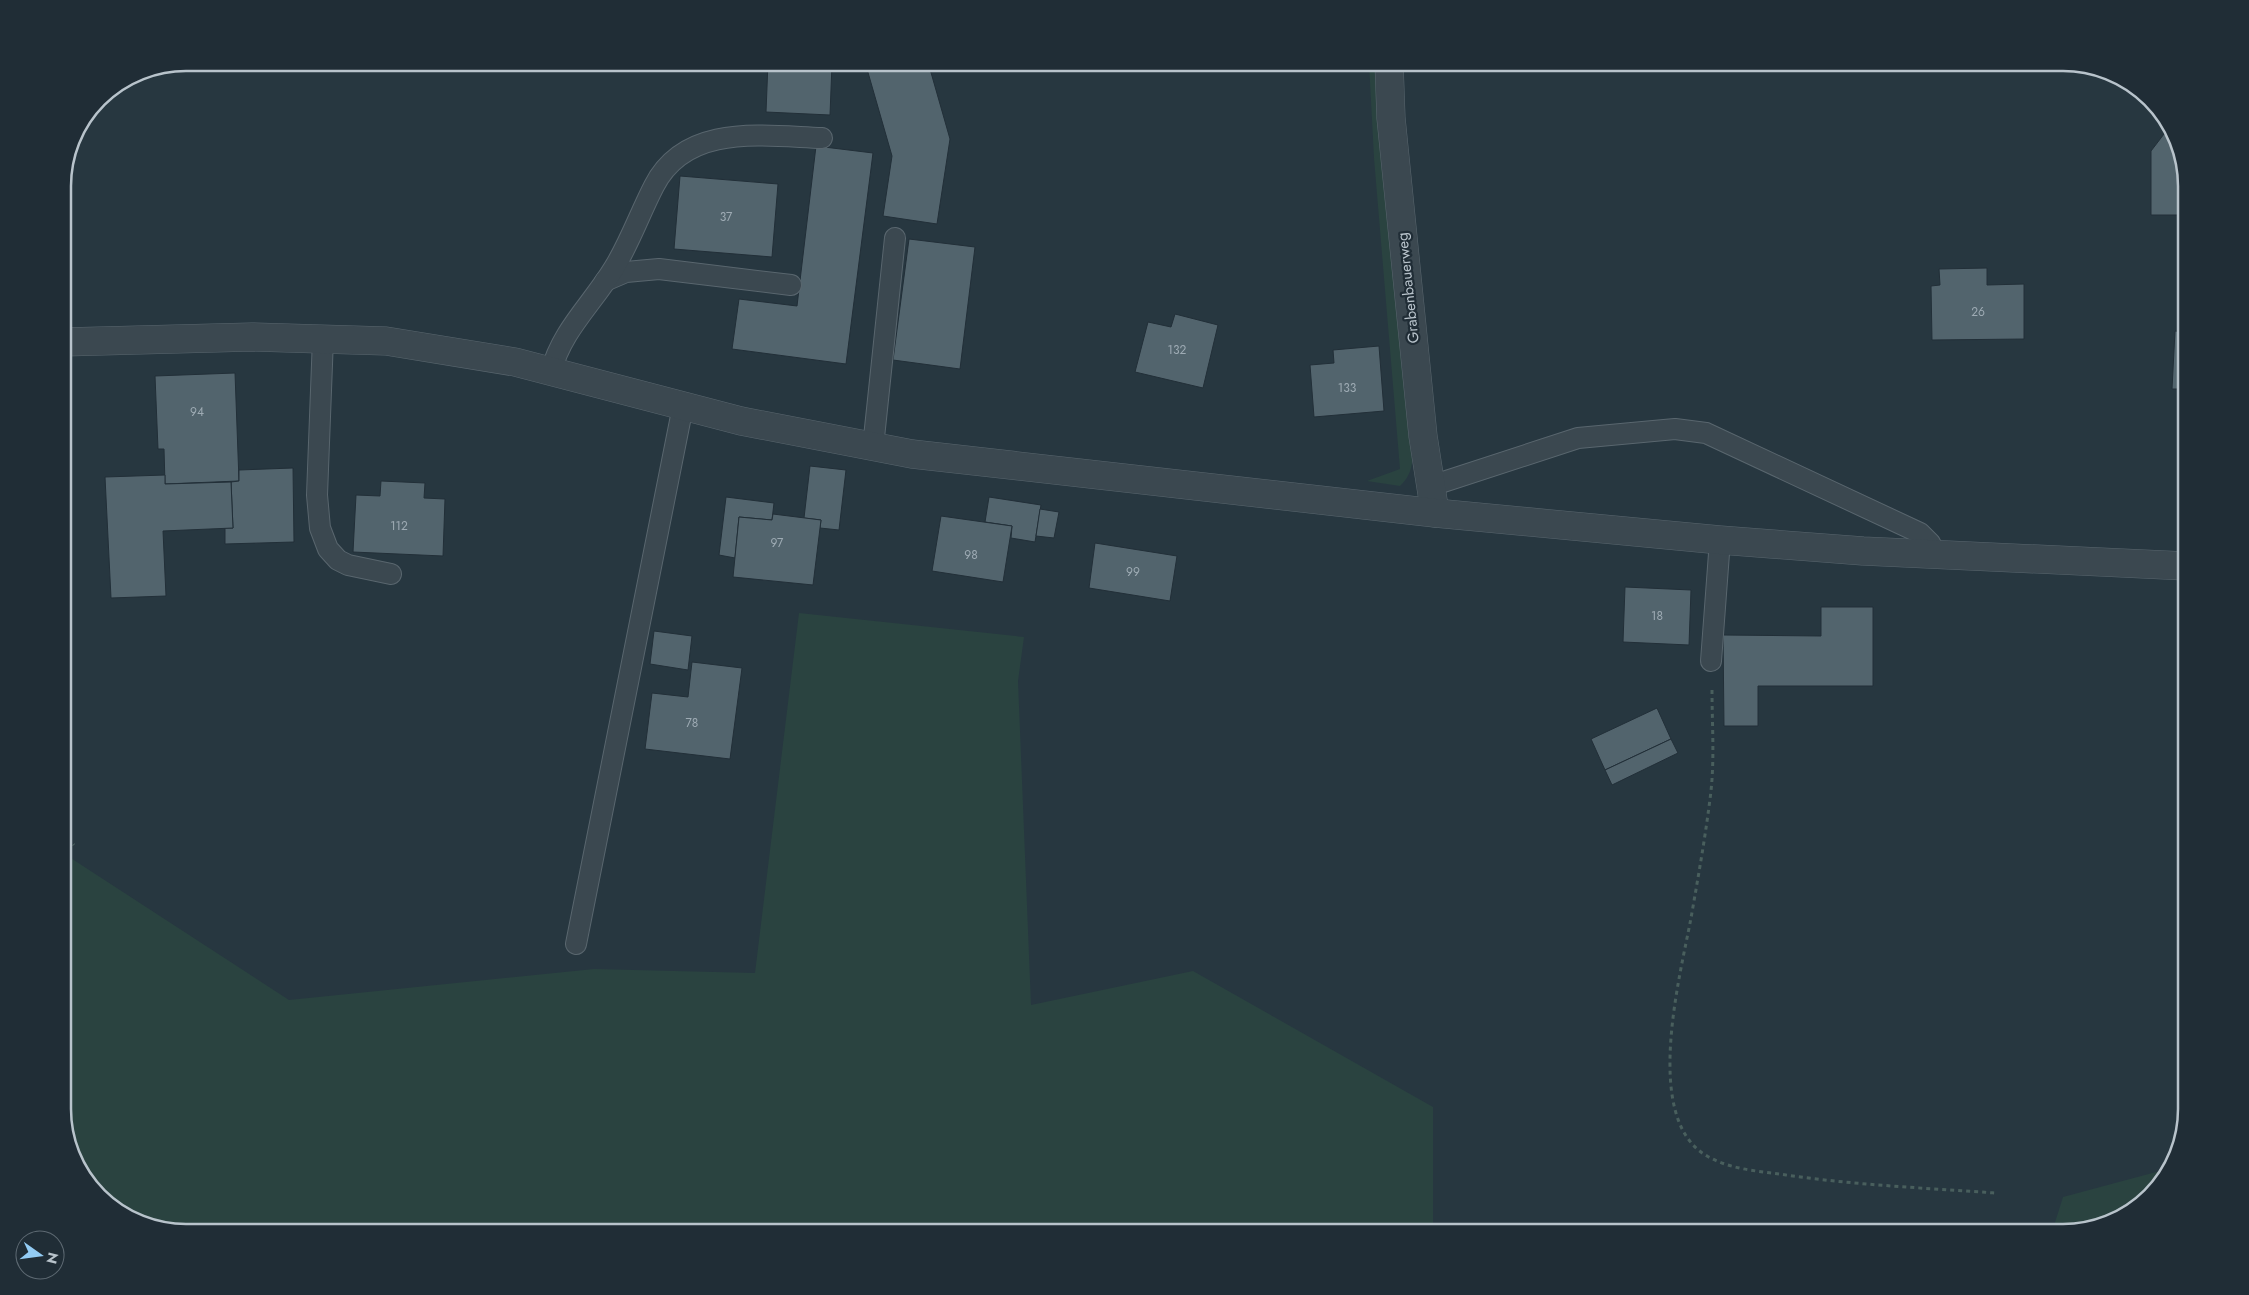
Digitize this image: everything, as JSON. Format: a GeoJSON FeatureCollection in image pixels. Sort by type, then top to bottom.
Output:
{"type":"FeatureCollection","features":[{"type":"Feature","properties":{"kind":"street","name":"Grabenbauerweg"},"geometry":{"type":"LineString","coordinates":[[1389,71],[1391,118],[1423,436],[1433,500]]}},
{"type":"Feature","properties":{"kind":"street"},"geometry":{"type":"LineString","coordinates":[[71,342],[323,338],[386,341],[515,362],[760,425],[912,454],[1433,500],[1720,540],[1936,555],[2178,566]]}},
{"type":"Feature","properties":{"kind":"lane"},"geometry":{"type":"LineString","coordinates":[[551,372],[554,357],[563,338],[606,281],[622,254],[655,184],[669,164],[684,150],[729,137],[822,138]]}},
{"type":"Feature","properties":{"kind":"lane"},"geometry":{"type":"LineString","coordinates":[[873,447],[895,238]]}},
{"type":"Feature","properties":{"kind":"lane"},"geometry":{"type":"LineString","coordinates":[[606,281],[626,272],[659,268],[791,285]]}},
{"type":"Feature","properties":{"kind":"lane"},"geometry":{"type":"LineString","coordinates":[[323,338],[317,495],[322,534],[328,549],[338,560],[356,567],[392,574]]}},
{"type":"Feature","properties":{"kind":"lane"},"geometry":{"type":"LineString","coordinates":[[576,944],[682,406]]}},
{"type":"Feature","properties":{"kind":"lane"},"geometry":{"type":"LineString","coordinates":[[1433,500],[1578,438],[1676,429],[1692,430],[1706,433],[1920,533],[1930,543],[1936,555]]}},
{"type":"Feature","properties":{"kind":"lane"},"geometry":{"type":"LineString","coordinates":[[1711,661],[1720,540]]}},
{"type":"Feature","properties":{"kind":"path"},"geometry":{"type":"LineString","coordinates":[[1711,661],[1713,746],[1710,796],[1675,1005],[1670,1064],[1680,1126],[1690,1142],[1707,1156],[1732,1167],[1837,1183],[1995,1193]]}},
{"type":"Feature","properties":{"kind":"path"},"geometry":{"type":"LineString","coordinates":[[71,841],[74,845]]}},
{"type":"Feature","properties":{"kind":"green space"},"geometry":{"type":"Polygon","coordinates":[[[1369,71],[1379,71],[1413,457],[1411,469],[1400,486],[1367,481],[1400,469],[1374,158],[1369,71]]]}},
{"type":"Feature","properties":{"kind":"green space"},"geometry":{"type":"Polygon","coordinates":[[[799,613],[1024,637],[1018,681],[1031,1005],[1193,971],[1433,1107],[1433,1224],[186,1224],[171,1223],[142,1215],[116,1200],[95,1179],[80,1153],[75,1138],[71,1116],[71,858],[289,1000],[594,969],[755,973],[799,613]]]}},
{"type":"Feature","properties":{"kind":"green space"},"geometry":{"type":"Polygon","coordinates":[[[2159,1171],[2154,1179],[2133,1200],[2107,1215],[2092,1220],[2055,1224],[2063,1197],[2159,1171]]]}},
{"type":"Feature","properties":{"kind":"building"},"geometry":{"type":"Polygon","coordinates":[[[768,71],[832,71],[830,115],[766,112],[768,71]]]}},
{"type":"Feature","properties":{"kind":"building"},"geometry":{"type":"Polygon","coordinates":[[[868,71],[931,71],[950,139],[937,224],[883,216],[892,156],[868,71]]]}},
{"type":"Feature","properties":{"kind":"building"},"geometry":{"type":"Polygon","coordinates":[[[2165,134],[2176,164],[2178,215],[2151,215],[2151,151],[2165,134]]]}},
{"type":"Feature","properties":{"kind":"building"},"geometry":{"type":"Polygon","coordinates":[[[816,146],[873,153],[846,364],[732,349],[739,299],[797,306],[816,146]]]}},
{"type":"Feature","properties":{"kind":"building"},"geometry":{"type":"Polygon","coordinates":[[[680,176],[778,184],[772,257],[674,249],[680,176]]]}},
{"type":"Feature","properties":{"kind":"building"},"geometry":{"type":"Polygon","coordinates":[[[909,239],[975,247],[960,369],[893,360],[909,239]]]}},
{"type":"Feature","properties":{"kind":"building"},"geometry":{"type":"Polygon","coordinates":[[[1987,268],[1987,285],[2024,284],[2024,339],[1932,340],[1931,286],[1940,285],[1939,269],[1987,268]]]}},
{"type":"Feature","properties":{"kind":"building"},"geometry":{"type":"Polygon","coordinates":[[[1175,314],[1218,325],[1203,388],[1135,372],[1148,322],[1171,327],[1175,314]]]}},
{"type":"Feature","properties":{"kind":"building"},"geometry":{"type":"Polygon","coordinates":[[[2175,331],[2178,331],[2178,389],[2172,389],[2175,331]]]}},
{"type":"Feature","properties":{"kind":"building"},"geometry":{"type":"Polygon","coordinates":[[[1379,346],[1384,411],[1314,417],[1310,365],[1334,363],[1333,350],[1379,346]]]}},
{"type":"Feature","properties":{"kind":"building"},"geometry":{"type":"Polygon","coordinates":[[[235,373],[239,481],[165,484],[164,449],[158,449],[155,376],[235,373]]]}},
{"type":"Feature","properties":{"kind":"building"},"geometry":{"type":"Polygon","coordinates":[[[810,466],[846,470],[839,530],[820,528],[821,520],[804,518],[810,466]]]}},
{"type":"Feature","properties":{"kind":"building"},"geometry":{"type":"Polygon","coordinates":[[[293,468],[294,542],[225,544],[225,528],[233,528],[231,482],[239,481],[239,470],[293,468]]]}},
{"type":"Feature","properties":{"kind":"building"},"geometry":{"type":"Polygon","coordinates":[[[165,475],[165,484],[231,482],[233,528],[163,531],[166,596],[111,598],[105,477],[165,475]]]}},
{"type":"Feature","properties":{"kind":"building"},"geometry":{"type":"Polygon","coordinates":[[[381,481],[425,483],[424,498],[445,499],[443,556],[353,552],[356,495],[380,496],[381,481]]]}},
{"type":"Feature","properties":{"kind":"building"},"geometry":{"type":"Polygon","coordinates":[[[726,497],[774,503],[772,520],[739,517],[735,558],[719,555],[726,497]]]}},
{"type":"Feature","properties":{"kind":"building"},"geometry":{"type":"Polygon","coordinates":[[[989,497],[1041,505],[1035,542],[1011,538],[1012,526],[985,522],[989,497]]]}},
{"type":"Feature","properties":{"kind":"building"},"geometry":{"type":"Polygon","coordinates":[[[1040,509],[1059,512],[1054,538],[1036,536],[1040,509]]]}},
{"type":"Feature","properties":{"kind":"building"},"geometry":{"type":"Polygon","coordinates":[[[773,514],[821,520],[813,585],[733,577],[739,517],[772,520],[773,514]]]}},
{"type":"Feature","properties":{"kind":"building"},"geometry":{"type":"Polygon","coordinates":[[[941,516],[1012,526],[1003,582],[932,571],[941,516]]]}},
{"type":"Feature","properties":{"kind":"building"},"geometry":{"type":"Polygon","coordinates":[[[1095,543],[1177,556],[1170,601],[1089,588],[1095,543]]]}},
{"type":"Feature","properties":{"kind":"building"},"geometry":{"type":"Polygon","coordinates":[[[1625,587],[1691,590],[1689,645],[1623,642],[1625,587]]]}},
{"type":"Feature","properties":{"kind":"building"},"geometry":{"type":"Polygon","coordinates":[[[1821,607],[1873,607],[1873,686],[1758,686],[1758,726],[1724,726],[1723,635],[1821,636],[1821,607]]]}},
{"type":"Feature","properties":{"kind":"building"},"geometry":{"type":"Polygon","coordinates":[[[654,631],[692,636],[688,670],[650,664],[654,631]]]}},
{"type":"Feature","properties":{"kind":"building"},"geometry":{"type":"Polygon","coordinates":[[[692,662],[742,668],[730,759],[645,749],[652,693],[688,697],[692,662]]]}},
{"type":"Feature","properties":{"kind":"building"},"geometry":{"type":"Polygon","coordinates":[[[1657,708],[1671,739],[1605,770],[1591,739],[1657,708]]]}},
{"type":"Feature","properties":{"kind":"building"},"geometry":{"type":"Polygon","coordinates":[[[1671,739],[1678,753],[1612,785],[1605,770],[1671,739]]]}}]}
